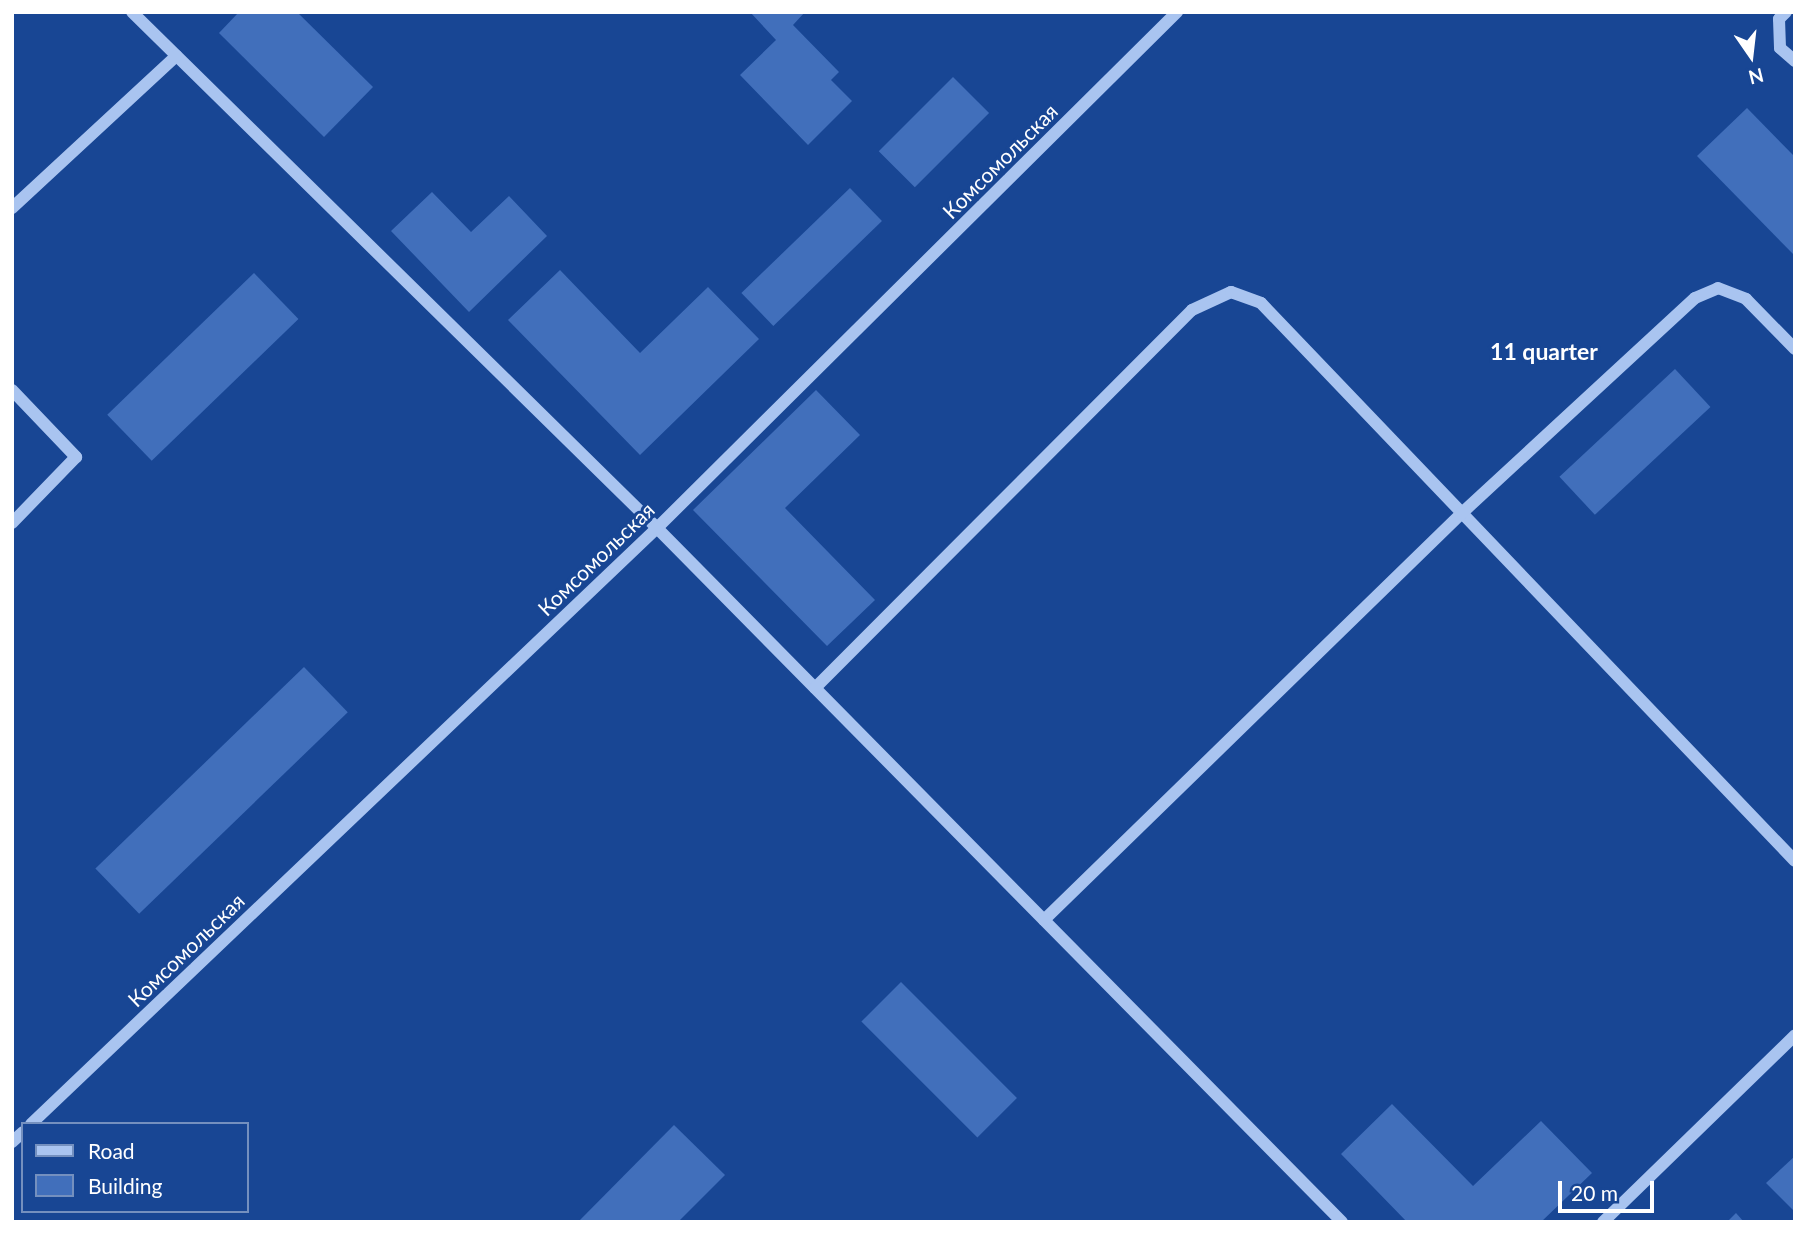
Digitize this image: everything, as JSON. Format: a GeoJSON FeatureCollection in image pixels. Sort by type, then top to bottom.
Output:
{"type":"FeatureCollection","features":[{"type":"Feature","properties":{"kind":"street"},"geometry":{"type":"LineString","coordinates":[[132,12],[657,528],[1342,1222]]}},
{"type":"Feature","properties":{"kind":"street","name":"Комсомольская"},"geometry":{"type":"LineString","coordinates":[[33,1122],[657,528],[1177,12]]}},
{"type":"Feature","properties":{"kind":"street"},"geometry":{"type":"LineString","coordinates":[[1786,12],[1779,19],[1780,48],[1795,61]]}},
{"type":"Feature","properties":{"kind":"street"},"geometry":{"type":"LineString","coordinates":[[12,208],[176,56]]}},
{"type":"Feature","properties":{"kind":"street"},"geometry":{"type":"LineString","coordinates":[[1044,920],[1462,513],[1695,298],[1717,288],[1746,299],[1795,348]]}},
{"type":"Feature","properties":{"kind":"street"},"geometry":{"type":"LineString","coordinates":[[815,688],[1192,310],[1231,292],[1261,303],[1795,861]]}},
{"type":"Feature","properties":{"kind":"street"},"geometry":{"type":"LineString","coordinates":[[12,390],[76,457],[12,523]]}},
{"type":"Feature","properties":{"kind":"street"},"geometry":{"type":"LineString","coordinates":[[1603,1222],[1795,1035]]}},
{"type":"Feature","properties":{"kind":"building"},"geometry":{"type":"Polygon","coordinates":[[[239,12],[297,12],[373,87],[324,137],[219,33],[239,12]]]}},
{"type":"Feature","properties":{"kind":"building"},"geometry":{"type":"Polygon","coordinates":[[[750,12],[805,12],[793,25],[839,72],[831,80],[852,101],[808,145],[740,75],[776,40],[750,12]]]}},
{"type":"Feature","properties":{"kind":"building"},"geometry":{"type":"Polygon","coordinates":[[[953,77],[989,113],[915,187],[879,151],[953,77]]]}},
{"type":"Feature","properties":{"kind":"building"},"geometry":{"type":"Polygon","coordinates":[[[1747,108],[1795,157],[1795,256],[1697,156],[1747,108]]]}},
{"type":"Feature","properties":{"kind":"building"},"geometry":{"type":"Polygon","coordinates":[[[850,188],[882,221],[773,326],[741,293],[850,188]]]}},
{"type":"Feature","properties":{"kind":"building"},"geometry":{"type":"Polygon","coordinates":[[[432,192],[471,232],[509,196],[547,236],[469,312],[391,231],[432,192]]]}},
{"type":"Feature","properties":{"kind":"building"},"geometry":{"type":"Polygon","coordinates":[[[560,270],[640,353],[708,287],[759,339],[640,455],[508,320],[560,270]]]}},
{"type":"Feature","properties":{"kind":"building"},"geometry":{"type":"Polygon","coordinates":[[[254,273],[298,319],[152,461],[107,415],[254,273]]]}},
{"type":"Feature","properties":{"kind":"building"},"geometry":{"type":"Polygon","coordinates":[[[1675,369],[1710,407],[1595,515],[1559,477],[1675,369]]]}},
{"type":"Feature","properties":{"kind":"building"},"geometry":{"type":"Polygon","coordinates":[[[816,390],[860,435],[785,508],[875,600],[827,646],[693,510],[816,390]]]}},
{"type":"Feature","properties":{"kind":"building"},"geometry":{"type":"Polygon","coordinates":[[[304,667],[348,712],[139,914],[95,868],[304,667]]]}},
{"type":"Feature","properties":{"kind":"building"},"geometry":{"type":"Polygon","coordinates":[[[901,982],[1017,1098],[977,1138],[861,1022],[901,982]]]}},
{"type":"Feature","properties":{"kind":"building"},"geometry":{"type":"Polygon","coordinates":[[[1392,1104],[1473,1186],[1541,1121],[1592,1173],[1541,1222],[1407,1222],[1341,1154],[1392,1104]]]}},
{"type":"Feature","properties":{"kind":"building"},"geometry":{"type":"Polygon","coordinates":[[[674,1125],[725,1175],[678,1222],[578,1222],[674,1125]]]}},
{"type":"Feature","properties":{"kind":"building"},"geometry":{"type":"Polygon","coordinates":[[[1795,1156],[1795,1212],[1766,1183],[1795,1156]]]}},
{"type":"Feature","properties":{"kind":"building"},"geometry":{"type":"Polygon","coordinates":[[[1736,1213],[1744,1222],[1727,1222],[1736,1213]]]}},
{"type":"Feature","properties":{"kind":"district","name":"11 quarter"},"geometry":{"type":"Point","coordinates":[1544,351]}}]}
